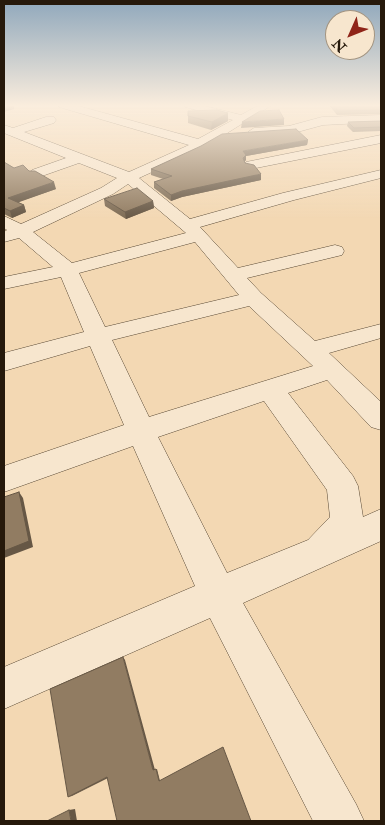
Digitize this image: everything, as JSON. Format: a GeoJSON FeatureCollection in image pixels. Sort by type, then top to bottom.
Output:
{"type":"FeatureCollection","features":[{"type":"Feature","properties":{"kind":"street"},"geometry":{"type":"LineString","coordinates":[[42,144],[129,177],[193,230],[253,298],[332,369],[381,419]]}},
{"type":"Feature","properties":{"kind":"street"},"geometry":{"type":"LineString","coordinates":[[4,239],[107,191],[129,177],[200,144]]}},
{"type":"Feature","properties":{"kind":"street"},"geometry":{"type":"LineString","coordinates":[[289,196],[251,165],[369,144]]}},
{"type":"Feature","properties":{"kind":"street"},"geometry":{"type":"LineString","coordinates":[[37,173],[79,158]]}},
{"type":"Feature","properties":{"kind":"street"},"geometry":{"type":"LineString","coordinates":[[4,283],[68,270],[193,230],[289,196],[381,174]]}},
{"type":"Feature","properties":{"kind":"street"},"geometry":{"type":"LineString","coordinates":[[4,221],[21,231],[68,270],[218,595],[339,821]]}},
{"type":"Feature","properties":{"kind":"street"},"geometry":{"type":"LineString","coordinates":[[234,275],[335,251]]}},
{"type":"Feature","properties":{"kind":"street"},"geometry":{"type":"LineString","coordinates":[[4,362],[98,336],[253,298]]}},
{"type":"Feature","properties":{"kind":"street"},"geometry":{"type":"LineString","coordinates":[[310,350],[381,331]]}},
{"type":"Feature","properties":{"kind":"street"},"geometry":{"type":"LineString","coordinates":[[4,478],[332,369]]}},
{"type":"Feature","properties":{"kind":"street"},"geometry":{"type":"LineString","coordinates":[[270,389],[342,486],[347,522],[320,552]]}},
{"type":"Feature","properties":{"kind":"street"},"geometry":{"type":"LineString","coordinates":[[4,688],[381,525]]}},
{"type":"Feature","properties":{"kind":"building"},"geometry":{"type":"Polygon","coordinates":[[[205,144],[287,144],[243,151],[246,155],[243,158],[245,163],[254,165],[261,174],[171,195],[154,182],[172,176],[151,169],[205,144]]]}},
{"type":"Feature","properties":{"kind":"building"},"geometry":{"type":"Polygon","coordinates":[[[4,162],[14,168],[23,165],[29,171],[35,171],[54,182],[8,198],[24,205],[10,211],[4,208],[4,162]]]}},
{"type":"Feature","properties":{"kind":"building"},"geometry":{"type":"Polygon","coordinates":[[[137,188],[153,201],[125,212],[104,199],[137,188]]]}},
{"type":"Feature","properties":{"kind":"building"},"geometry":{"type":"Polygon","coordinates":[[[19,492],[29,541],[4,551],[4,497],[19,492]]]}},
{"type":"Feature","properties":{"kind":"building"},"geometry":{"type":"Polygon","coordinates":[[[123,657],[153,770],[156,769],[159,781],[223,747],[251,821],[117,821],[107,777],[68,797],[50,689],[123,657]]]}},
{"type":"Feature","properties":{"kind":"building"},"geometry":{"type":"Polygon","coordinates":[[[69,810],[71,821],[47,821],[69,810]]]}}]}
